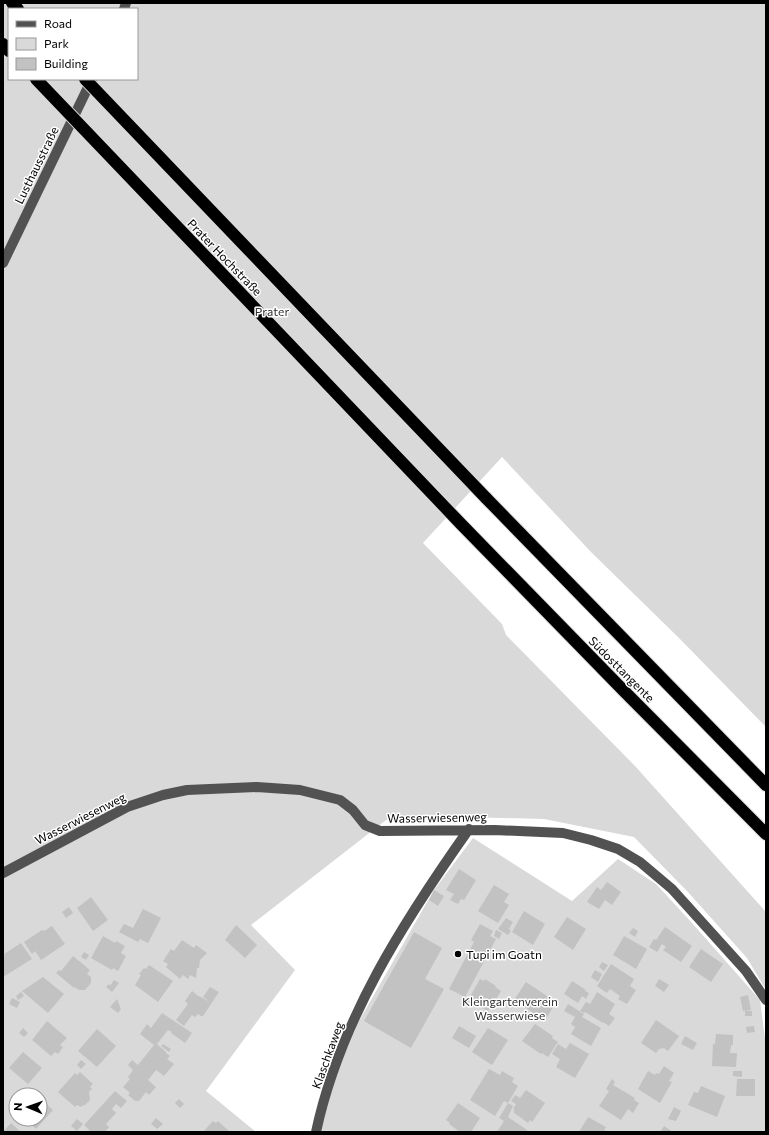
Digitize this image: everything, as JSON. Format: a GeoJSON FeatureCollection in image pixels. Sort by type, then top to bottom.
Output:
{"type":"FeatureCollection","features":[{"type":"Feature","properties":{"kind":"highway","name":"Prater Hochstraße"},"geometry":{"type":"LineString","coordinates":[[37,80],[460,523]]}},
{"type":"Feature","properties":{"kind":"highway","name":"Prater Hochstraße"},"geometry":{"type":"LineString","coordinates":[[86,80],[486,498]]}},
{"type":"Feature","properties":{"kind":"highway","name":"Südosttangente"},"geometry":{"type":"LineString","coordinates":[[486,498],[766,785]]}},
{"type":"Feature","properties":{"kind":"highway","name":"Südosttangente"},"geometry":{"type":"LineString","coordinates":[[460,523],[766,834]]}},
{"type":"Feature","properties":{"kind":"street","name":"Lusthausstraße"},"geometry":{"type":"LineString","coordinates":[[3,263],[92,80]]}},
{"type":"Feature","properties":{"kind":"street","name":"Wasserwiesenweg"},"geometry":{"type":"LineString","coordinates":[[3,873],[127,807],[163,795],[187,790],[257,787],[300,790],[340,800],[353,810],[365,825],[380,831],[469,829],[579,836],[618,849],[629,855],[650,870],[672,889],[746,971],[766,1000]]}},
{"type":"Feature","properties":{"kind":"street","name":"Klaschkaweg"},"geometry":{"type":"LineString","coordinates":[[316,1132],[333,1070],[368,989],[427,889],[469,829]]}},
{"type":"Feature","properties":{"kind":"green space","name":"Prater"},"geometry":{"type":"Polygon","coordinates":[[[3,3],[766,3],[766,727],[680,639],[591,552],[502,457],[423,543],[502,624],[506,635],[635,766],[766,912],[766,990],[747,958],[687,891],[634,837],[544,819],[464,817],[386,820],[251,925],[295,970],[206,1091],[256,1132],[3,1132],[3,3]]]}},
{"type":"Feature","properties":{"kind":"green space","name":"Kleingartenverein Wasserwiese"},"geometry":{"type":"Polygon","coordinates":[[[473,838],[572,901],[618,859],[656,884],[760,1000],[766,1046],[766,1132],[311,1132],[359,1021],[434,890],[473,838]]]}},
{"type":"Feature","properties":{"kind":"building"},"geometry":{"type":"Polygon","coordinates":[[[459,869],[476,880],[464,900],[461,899],[458,904],[450,900],[454,894],[446,890],[459,869]]]}},
{"type":"Feature","properties":{"kind":"building"},"geometry":{"type":"Polygon","coordinates":[[[607,882],[621,892],[612,905],[605,900],[599,909],[587,902],[597,887],[601,890],[607,882]]]}},
{"type":"Feature","properties":{"kind":"building"},"geometry":{"type":"Polygon","coordinates":[[[494,885],[509,894],[504,902],[509,905],[498,923],[478,911],[494,885]]]}},
{"type":"Feature","properties":{"kind":"building"},"geometry":{"type":"Polygon","coordinates":[[[434,890],[444,896],[438,906],[429,900],[434,890]]]}},
{"type":"Feature","properties":{"kind":"building"},"geometry":{"type":"Polygon","coordinates":[[[91,897],[108,920],[93,931],[77,908],[91,897]]]}},
{"type":"Feature","properties":{"kind":"building"},"geometry":{"type":"Polygon","coordinates":[[[69,907],[73,913],[66,918],[62,912],[69,907]]]}},
{"type":"Feature","properties":{"kind":"building"},"geometry":{"type":"Polygon","coordinates":[[[143,909],[161,918],[148,943],[140,939],[138,942],[119,932],[124,924],[133,928],[143,909]]]}},
{"type":"Feature","properties":{"kind":"building"},"geometry":{"type":"Polygon","coordinates":[[[524,911],[545,924],[533,945],[512,932],[524,911]]]}},
{"type":"Feature","properties":{"kind":"building"},"geometry":{"type":"Polygon","coordinates":[[[567,917],[586,929],[573,950],[554,937],[567,917]]]}},
{"type":"Feature","properties":{"kind":"building"},"geometry":{"type":"Polygon","coordinates":[[[506,918],[513,922],[509,929],[511,931],[508,935],[498,929],[506,918]]]}},
{"type":"Feature","properties":{"kind":"building"},"geometry":{"type":"Polygon","coordinates":[[[480,924],[493,931],[490,936],[496,939],[465,997],[449,989],[474,942],[471,940],[480,924]]]}},
{"type":"Feature","properties":{"kind":"building"},"geometry":{"type":"Polygon","coordinates":[[[236,925],[257,945],[245,958],[225,940],[236,925]]]}},
{"type":"Feature","properties":{"kind":"building"},"geometry":{"type":"Polygon","coordinates":[[[52,926],[65,944],[41,960],[35,951],[32,954],[24,942],[42,930],[44,931],[52,926]]]}},
{"type":"Feature","properties":{"kind":"building"},"geometry":{"type":"Polygon","coordinates":[[[665,927],[692,946],[681,962],[663,950],[666,947],[662,944],[657,952],[649,947],[665,927]]]}},
{"type":"Feature","properties":{"kind":"building"},"geometry":{"type":"Polygon","coordinates":[[[633,928],[638,931],[635,937],[629,933],[633,928]]]}},
{"type":"Feature","properties":{"kind":"building"},"geometry":{"type":"Polygon","coordinates":[[[496,930],[502,933],[499,939],[494,936],[496,930]]]}},
{"type":"Feature","properties":{"kind":"building"},"geometry":{"type":"Polygon","coordinates":[[[414,932],[442,948],[425,979],[444,989],[411,1048],[364,1021],[414,932]]]}},
{"type":"Feature","properties":{"kind":"building"},"geometry":{"type":"Polygon","coordinates":[[[103,936],[115,943],[116,941],[125,946],[121,953],[126,956],[118,971],[113,968],[112,970],[91,958],[103,936]]]}},
{"type":"Feature","properties":{"kind":"building"},"geometry":{"type":"Polygon","coordinates":[[[624,936],[647,949],[636,969],[613,955],[624,936]]]}},
{"type":"Feature","properties":{"kind":"building"},"geometry":{"type":"Polygon","coordinates":[[[182,940],[194,948],[196,945],[207,953],[200,960],[196,978],[190,975],[188,979],[183,975],[180,979],[166,967],[168,964],[163,961],[171,949],[174,951],[182,940]]]}},
{"type":"Feature","properties":{"kind":"building"},"geometry":{"type":"Polygon","coordinates":[[[21,943],[32,959],[3,977],[4,954],[21,943]]]}},
{"type":"Feature","properties":{"kind":"building"},"geometry":{"type":"Polygon","coordinates":[[[701,949],[723,964],[711,982],[689,967],[701,949]]]}},
{"type":"Feature","properties":{"kind":"building"},"geometry":{"type":"Polygon","coordinates":[[[84,952],[89,955],[86,960],[81,957],[84,952]]]}},
{"type":"Feature","properties":{"kind":"building"},"geometry":{"type":"Polygon","coordinates":[[[73,956],[90,970],[87,974],[91,977],[91,983],[85,990],[74,988],[56,973],[59,970],[61,971],[73,956]]]}},
{"type":"Feature","properties":{"kind":"building"},"geometry":{"type":"Polygon","coordinates":[[[602,962],[608,965],[604,971],[599,967],[602,962]]]}},
{"type":"Feature","properties":{"kind":"building"},"geometry":{"type":"Polygon","coordinates":[[[611,964],[634,979],[630,986],[636,990],[627,1004],[618,999],[620,996],[610,989],[607,993],[597,986],[611,964]]]}},
{"type":"Feature","properties":{"kind":"building"},"geometry":{"type":"Polygon","coordinates":[[[149,965],[173,981],[158,1002],[135,985],[141,975],[139,974],[149,965]]]}},
{"type":"Feature","properties":{"kind":"building"},"geometry":{"type":"Polygon","coordinates":[[[595,970],[602,974],[598,982],[591,977],[595,970]]]}},
{"type":"Feature","properties":{"kind":"building"},"geometry":{"type":"Polygon","coordinates":[[[43,977],[64,994],[48,1013],[22,991],[43,977]]]}},
{"type":"Feature","properties":{"kind":"building"},"geometry":{"type":"Polygon","coordinates":[[[480,979],[484,981],[485,979],[501,991],[495,1001],[498,1003],[494,1008],[491,1006],[488,1011],[475,1004],[474,1006],[467,1002],[480,979]]]}},
{"type":"Feature","properties":{"kind":"building"},"geometry":{"type":"Polygon","coordinates":[[[659,979],[669,985],[664,992],[655,986],[659,979]]]}},
{"type":"Feature","properties":{"kind":"building"},"geometry":{"type":"Polygon","coordinates":[[[114,980],[119,983],[112,992],[106,987],[109,984],[110,986],[114,980]]]}},
{"type":"Feature","properties":{"kind":"building"},"geometry":{"type":"Polygon","coordinates":[[[572,981],[589,993],[586,999],[582,996],[578,1003],[564,994],[572,981]]]}},
{"type":"Feature","properties":{"kind":"building"},"geometry":{"type":"Polygon","coordinates":[[[526,982],[550,998],[548,999],[555,1004],[546,1019],[539,1014],[538,1016],[514,1000],[526,982]]]}},
{"type":"Feature","properties":{"kind":"building"},"geometry":{"type":"Polygon","coordinates":[[[210,987],[219,992],[203,1016],[198,1014],[195,1017],[192,1015],[184,1026],[176,1020],[188,1004],[185,1001],[192,991],[210,1002],[203,997],[210,987]]]}},
{"type":"Feature","properties":{"kind":"building"},"geometry":{"type":"Polygon","coordinates":[[[21,992],[24,996],[18,1000],[16,996],[21,992]]]}},
{"type":"Feature","properties":{"kind":"building"},"geometry":{"type":"Polygon","coordinates":[[[597,992],[615,1004],[609,1014],[615,1018],[609,1026],[585,1012],[580,1011],[586,1002],[590,1004],[597,992]]]}},
{"type":"Feature","properties":{"kind":"building"},"geometry":{"type":"Polygon","coordinates":[[[748,995],[751,1010],[743,1011],[740,997],[748,995]]]}},
{"type":"Feature","properties":{"kind":"building"},"geometry":{"type":"Polygon","coordinates":[[[12,998],[20,1002],[17,1008],[9,1004],[12,998]]]}},
{"type":"Feature","properties":{"kind":"building"},"geometry":{"type":"Polygon","coordinates":[[[117,999],[121,1009],[118,1013],[110,1007],[117,999]]]}},
{"type":"Feature","properties":{"kind":"building"},"geometry":{"type":"Polygon","coordinates":[[[568,1004],[584,1014],[582,1017],[601,1028],[591,1046],[571,1034],[575,1027],[571,1024],[575,1017],[564,1011],[568,1004]]]}},
{"type":"Feature","properties":{"kind":"building"},"geometry":{"type":"Polygon","coordinates":[[[745,1011],[752,1011],[752,1016],[745,1016],[745,1011]]]}},
{"type":"Feature","properties":{"kind":"building"},"geometry":{"type":"Polygon","coordinates":[[[162,1013],[192,1033],[185,1043],[168,1030],[157,1044],[170,1056],[167,1059],[174,1064],[164,1076],[156,1070],[148,1080],[156,1087],[149,1095],[146,1092],[139,1101],[135,1101],[128,1095],[130,1093],[123,1087],[130,1079],[128,1077],[133,1070],[128,1065],[132,1060],[138,1065],[154,1045],[140,1034],[147,1024],[151,1028],[162,1013]]]}},
{"type":"Feature","properties":{"kind":"building"},"geometry":{"type":"Polygon","coordinates":[[[656,1020],[679,1036],[668,1051],[664,1048],[659,1049],[656,1053],[641,1043],[656,1020]]]}},
{"type":"Feature","properties":{"kind":"building"},"geometry":{"type":"Polygon","coordinates":[[[47,1021],[67,1038],[60,1045],[63,1047],[58,1054],[55,1052],[51,1056],[32,1040],[47,1021]]]}},
{"type":"Feature","properties":{"kind":"building"},"geometry":{"type":"Polygon","coordinates":[[[535,1024],[553,1036],[552,1038],[558,1042],[548,1057],[522,1041],[535,1024]]]}},
{"type":"Feature","properties":{"kind":"building"},"geometry":{"type":"Polygon","coordinates":[[[459,1026],[476,1036],[469,1048],[452,1038],[459,1026]]]}},
{"type":"Feature","properties":{"kind":"building"},"geometry":{"type":"Polygon","coordinates":[[[754,1026],[755,1032],[747,1033],[746,1027],[754,1026]]]}},
{"type":"Feature","properties":{"kind":"building"},"geometry":{"type":"Polygon","coordinates":[[[23,1028],[28,1033],[24,1037],[19,1033],[23,1028]]]}},
{"type":"Feature","properties":{"kind":"building"},"geometry":{"type":"Polygon","coordinates":[[[488,1028],[508,1040],[492,1065],[472,1052],[488,1028]]]}},
{"type":"Feature","properties":{"kind":"building"},"geometry":{"type":"Polygon","coordinates":[[[97,1029],[116,1046],[97,1067],[78,1051],[97,1029]]]}},
{"type":"Feature","properties":{"kind":"building"},"geometry":{"type":"Polygon","coordinates":[[[716,1034],[733,1035],[733,1045],[731,1045],[730,1053],[737,1053],[736,1067],[712,1066],[713,1044],[715,1044],[716,1034]]]}},
{"type":"Feature","properties":{"kind":"building"},"geometry":{"type":"Polygon","coordinates":[[[685,1036],[697,1043],[693,1050],[681,1044],[685,1036]]]}},
{"type":"Feature","properties":{"kind":"building"},"geometry":{"type":"Polygon","coordinates":[[[570,1043],[589,1054],[575,1078],[556,1067],[560,1059],[552,1054],[558,1044],[566,1049],[570,1043]]]}},
{"type":"Feature","properties":{"kind":"building"},"geometry":{"type":"Polygon","coordinates":[[[163,1044],[171,1049],[169,1052],[161,1046],[163,1044]]]}},
{"type":"Feature","properties":{"kind":"building"},"geometry":{"type":"Polygon","coordinates":[[[23,1052],[42,1068],[28,1084],[9,1068],[23,1052]]]}},
{"type":"Feature","properties":{"kind":"building"},"geometry":{"type":"Polygon","coordinates":[[[81,1060],[86,1064],[81,1069],[77,1065],[81,1060]]]}},
{"type":"Feature","properties":{"kind":"building"},"geometry":{"type":"Polygon","coordinates":[[[664,1066],[674,1073],[669,1081],[672,1082],[660,1103],[638,1089],[648,1071],[655,1075],[656,1073],[659,1074],[664,1066]]]}},
{"type":"Feature","properties":{"kind":"building"},"geometry":{"type":"Polygon","coordinates":[[[489,1069],[500,1075],[502,1071],[514,1078],[512,1082],[518,1086],[508,1103],[504,1101],[495,1116],[470,1100],[489,1069]]]}},
{"type":"Feature","properties":{"kind":"building"},"geometry":{"type":"Polygon","coordinates":[[[733,1071],[742,1071],[742,1077],[733,1076],[733,1071]]]}},
{"type":"Feature","properties":{"kind":"building"},"geometry":{"type":"Polygon","coordinates":[[[80,1072],[93,1084],[90,1087],[92,1089],[89,1092],[90,1100],[84,1106],[83,1105],[81,1107],[77,1105],[75,1107],[58,1092],[75,1073],[77,1075],[80,1072]]]}},
{"type":"Feature","properties":{"kind":"building"},"geometry":{"type":"Polygon","coordinates":[[[612,1079],[615,1082],[613,1085],[635,1098],[634,1100],[639,1103],[633,1113],[628,1109],[621,1120],[599,1106],[609,1091],[606,1089],[612,1079]]]}},
{"type":"Feature","properties":{"kind":"building"},"geometry":{"type":"Polygon","coordinates":[[[737,1079],[755,1079],[755,1096],[736,1096],[737,1079]]]}},
{"type":"Feature","properties":{"kind":"building"},"geometry":{"type":"Polygon","coordinates":[[[701,1086],[725,1096],[717,1117],[688,1105],[694,1092],[698,1093],[701,1086]]]}},
{"type":"Feature","properties":{"kind":"building"},"geometry":{"type":"Polygon","coordinates":[[[526,1090],[545,1103],[532,1122],[530,1120],[528,1123],[513,1112],[516,1104],[511,1101],[515,1095],[520,1098],[526,1090]]]}},
{"type":"Feature","properties":{"kind":"building"},"geometry":{"type":"Polygon","coordinates":[[[115,1091],[127,1101],[121,1108],[116,1104],[112,1109],[116,1113],[106,1124],[109,1127],[105,1132],[91,1132],[84,1125],[115,1091]]]}},
{"type":"Feature","properties":{"kind":"building"},"geometry":{"type":"Polygon","coordinates":[[[179,1099],[184,1104],[180,1108],[175,1103],[179,1099]]]}},
{"type":"Feature","properties":{"kind":"building"},"geometry":{"type":"Polygon","coordinates":[[[458,1103],[480,1118],[471,1132],[460,1132],[446,1120],[458,1103]]]}},
{"type":"Feature","properties":{"kind":"building"},"geometry":{"type":"Polygon","coordinates":[[[508,1103],[513,1106],[508,1117],[527,1130],[526,1132],[497,1132],[504,1121],[499,1118],[508,1103]]]}},
{"type":"Feature","properties":{"kind":"building"},"geometry":{"type":"Polygon","coordinates":[[[48,1105],[53,1110],[48,1116],[48,1105]]]}},
{"type":"Feature","properties":{"kind":"building"},"geometry":{"type":"Polygon","coordinates":[[[674,1107],[681,1111],[676,1121],[668,1119],[674,1107]]]}},
{"type":"Feature","properties":{"kind":"building"},"geometry":{"type":"Polygon","coordinates":[[[588,1117],[606,1127],[604,1130],[608,1132],[579,1132],[588,1117]]]}},
{"type":"Feature","properties":{"kind":"building"},"geometry":{"type":"Polygon","coordinates":[[[156,1118],[163,1124],[157,1129],[151,1124],[156,1118]]]}},
{"type":"Feature","properties":{"kind":"building"},"geometry":{"type":"Polygon","coordinates":[[[77,1119],[83,1124],[77,1131],[71,1126],[77,1119]]]}},
{"type":"Feature","properties":{"kind":"building"},"geometry":{"type":"Polygon","coordinates":[[[213,1121],[216,1123],[218,1121],[230,1132],[203,1132],[213,1121]]]}},
{"type":"Feature","properties":{"kind":"building"},"geometry":{"type":"Polygon","coordinates":[[[8,1126],[15,1127],[21,1132],[3,1132],[8,1126]]]}},
{"type":"Feature","properties":{"kind":"building"},"geometry":{"type":"Polygon","coordinates":[[[664,1126],[673,1132],[660,1132],[664,1126]]]}},
{"type":"Feature","properties":{"kind":"place","name":"Tupi im Goatn"},"geometry":{"type":"Point","coordinates":[458,954]}}]}
